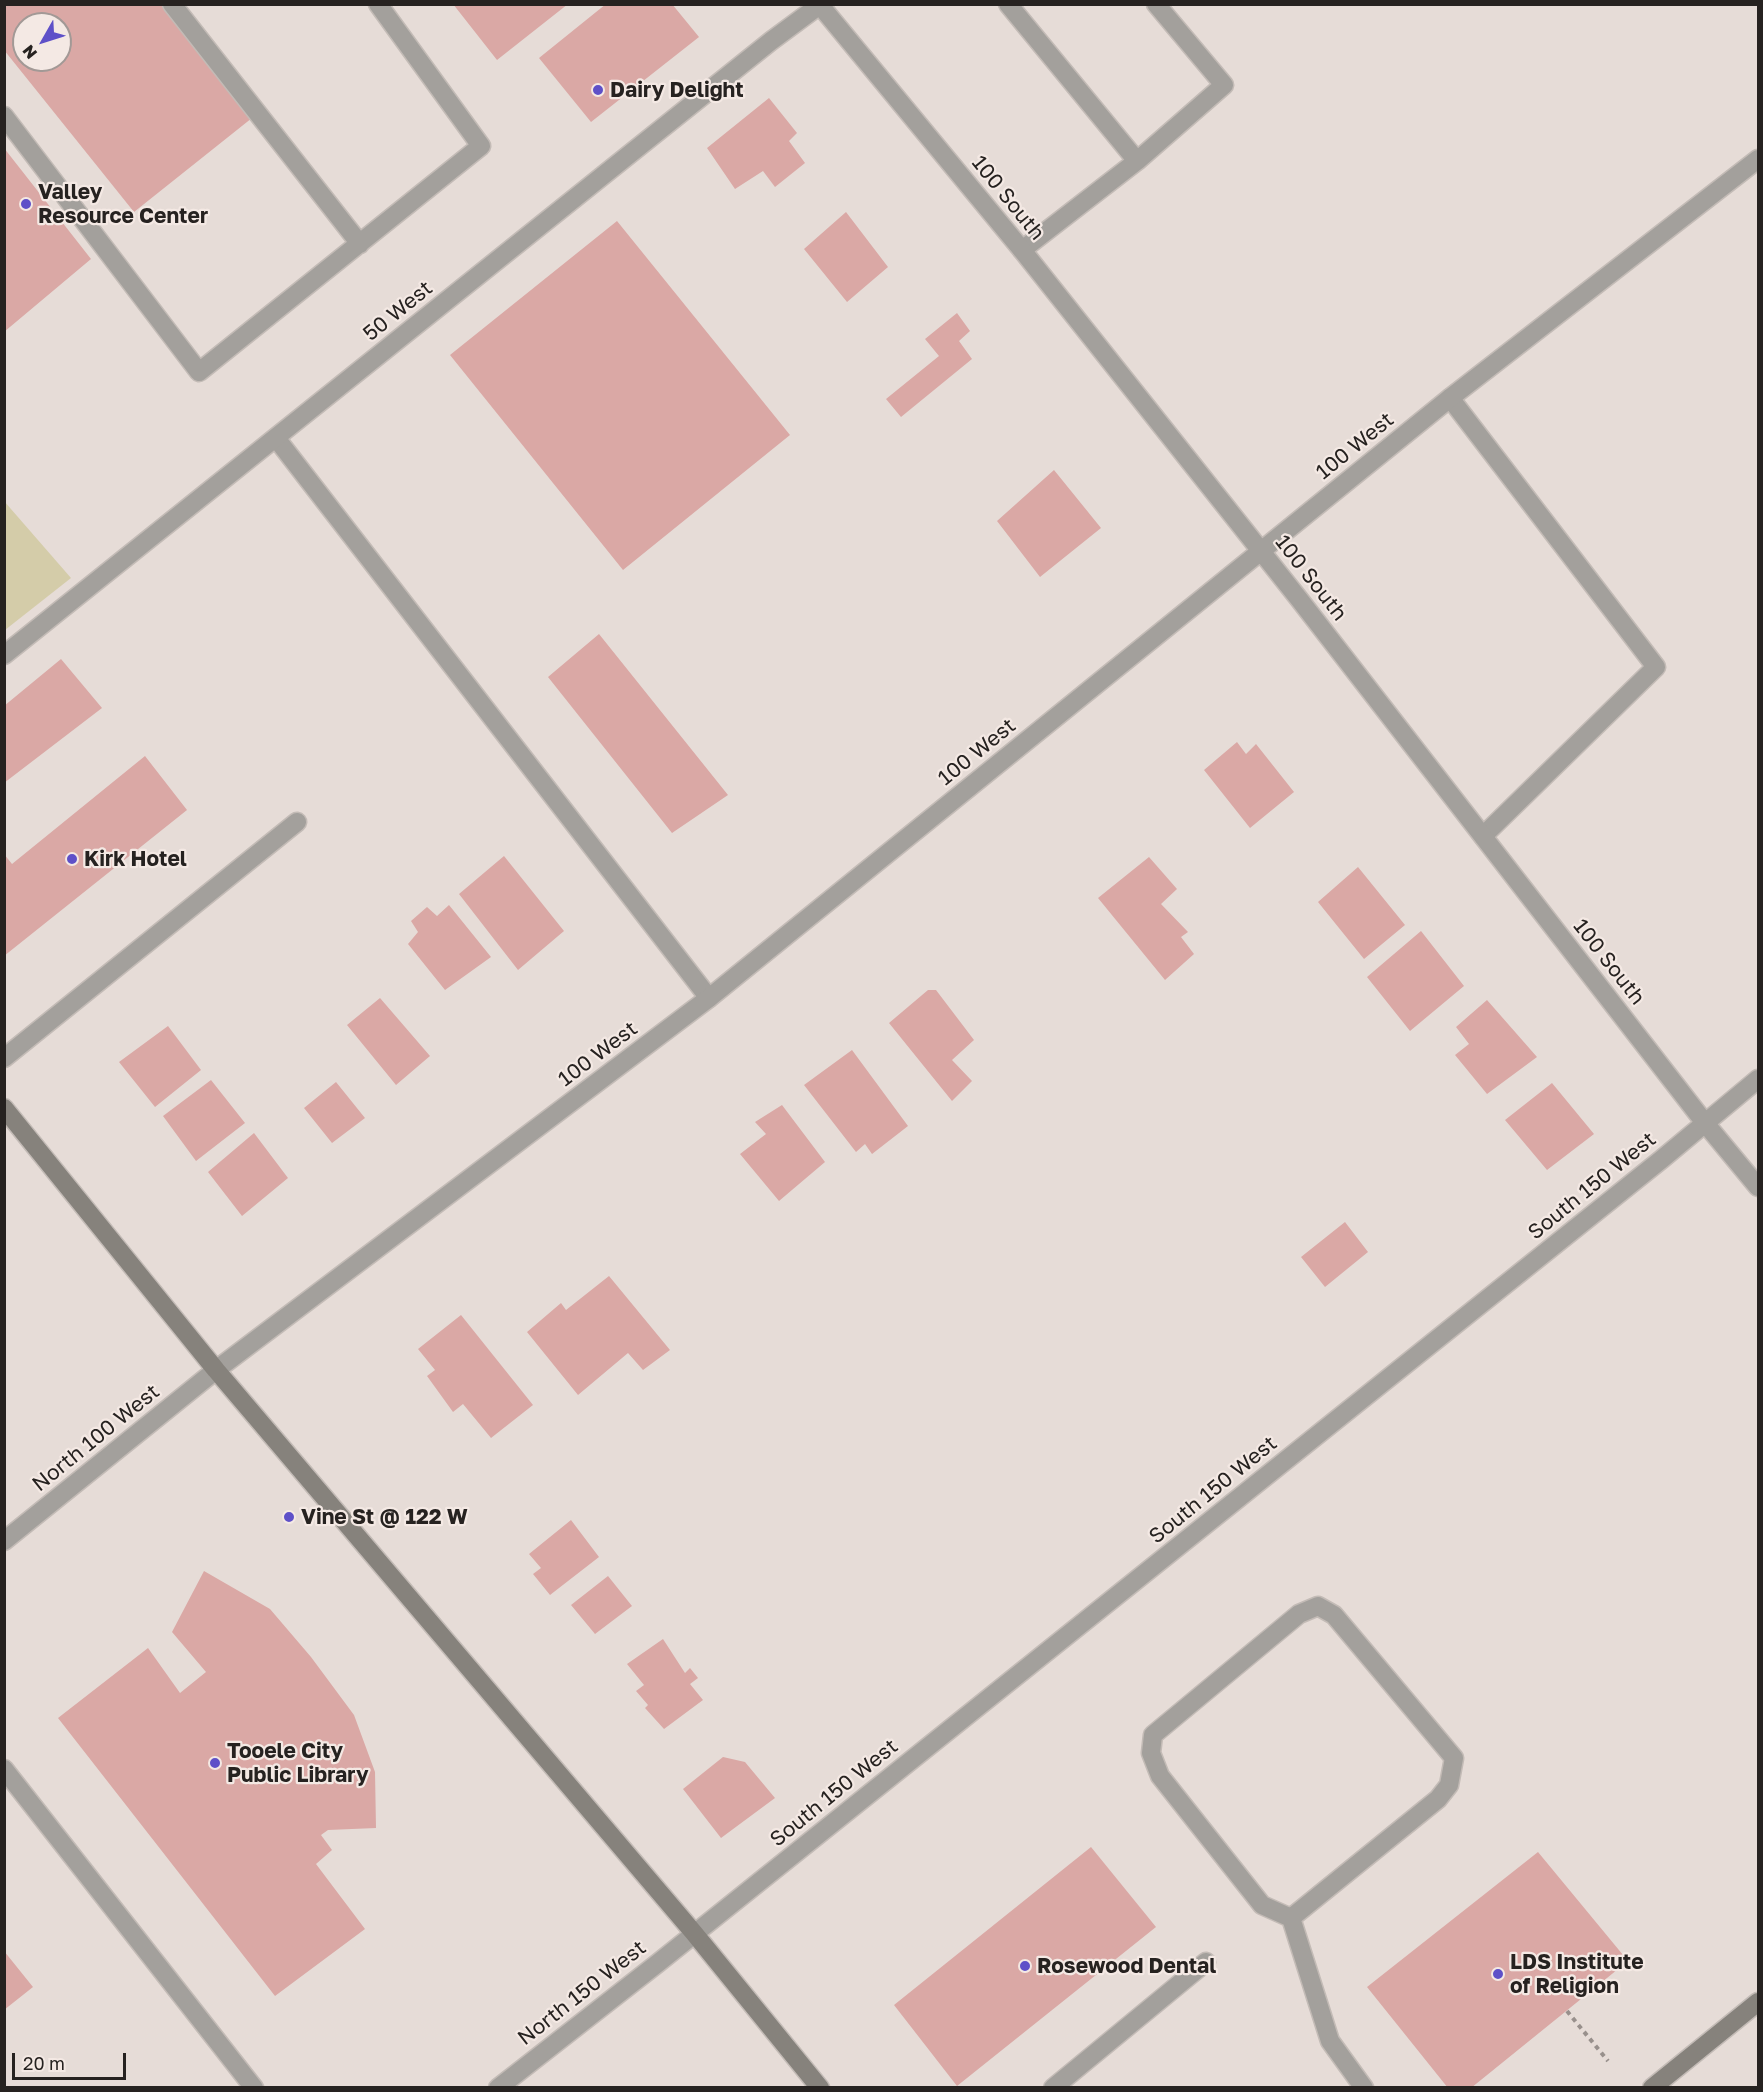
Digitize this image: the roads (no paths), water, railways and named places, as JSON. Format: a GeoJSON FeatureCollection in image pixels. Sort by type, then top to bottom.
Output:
{"type":"FeatureCollection","features":[{"type":"Feature","properties":{"kind":"street"},"geometry":{"type":"LineString","coordinates":[[172,4],[360,244]]}},
{"type":"Feature","properties":{"kind":"street"},"geometry":{"type":"LineString","coordinates":[[4,116],[199,372],[481,146],[378,4]]}},
{"type":"Feature","properties":{"kind":"street"},"geometry":{"type":"LineString","coordinates":[[1008,4],[1137,161]]}},
{"type":"Feature","properties":{"kind":"street"},"geometry":{"type":"LineString","coordinates":[[1022,250],[1137,161],[1224,85],[1156,4]]}},
{"type":"Feature","properties":{"kind":"street","name":"100 South"},"geometry":{"type":"LineString","coordinates":[[820,5],[1022,250],[1261,551],[1705,1123],[1758,1187]]}},
{"type":"Feature","properties":{"kind":"street","name":"50 West"},"geometry":{"type":"LineString","coordinates":[[4,655],[771,41],[820,5]]}},
{"type":"Feature","properties":{"kind":"street","name":"100 West"},"geometry":{"type":"LineString","coordinates":[[216,1370],[709,998],[1450,398],[1758,159]]}},
{"type":"Feature","properties":{"kind":"street"},"geometry":{"type":"LineString","coordinates":[[1450,398],[1656,667],[1483,836]]}},
{"type":"Feature","properties":{"kind":"street"},"geometry":{"type":"LineString","coordinates":[[276,438],[709,998]]}},
{"type":"Feature","properties":{"kind":"street"},"geometry":{"type":"LineString","coordinates":[[4,1058],[297,822]]}},
{"type":"Feature","properties":{"kind":"street","name":"South 150 West"},"geometry":{"type":"LineString","coordinates":[[694,1934],[1758,1079]]}},
{"type":"Feature","properties":{"kind":"street"},"geometry":{"type":"LineString","coordinates":[[4,1108],[216,1370],[694,1934],[820,2088]]}},
{"type":"Feature","properties":{"kind":"street","name":"North 100 West"},"geometry":{"type":"LineString","coordinates":[[4,1541],[216,1370]]}},
{"type":"Feature","properties":{"kind":"street"},"geometry":{"type":"LineString","coordinates":[[1292,1918],[1438,1799],[1449,1785],[1454,1758],[1334,1615],[1318,1606],[1299,1614],[1153,1734],[1151,1753],[1160,1776],[1262,1905],[1292,1918],[1330,2041],[1364,2088]]}},
{"type":"Feature","properties":{"kind":"street"},"geometry":{"type":"LineString","coordinates":[[4,1768],[254,2088]]}},
{"type":"Feature","properties":{"kind":"street","name":"North 150 West"},"geometry":{"type":"LineString","coordinates":[[498,2088],[694,1934]]}},
{"type":"Feature","properties":{"kind":"street"},"geometry":{"type":"LineString","coordinates":[[1053,2088],[1206,1962]]}},
{"type":"Feature","properties":{"kind":"street"},"geometry":{"type":"LineString","coordinates":[[1660,2085],[1758,2002]]}},
{"type":"Feature","properties":{"kind":"place","name":"Dairy Delight"},"geometry":{"type":"Point","coordinates":[598,90]}},
{"type":"Feature","properties":{"kind":"place","name":"Valley Resource Center"},"geometry":{"type":"Point","coordinates":[26,204]}},
{"type":"Feature","properties":{"kind":"place","name":"Kirk Hotel"},"geometry":{"type":"Point","coordinates":[72,859]}},
{"type":"Feature","properties":{"kind":"place","name":"Vine St @ 122 W"},"geometry":{"type":"Point","coordinates":[289,1517]}},
{"type":"Feature","properties":{"kind":"place","name":"Tooele City Public Library"},"geometry":{"type":"Point","coordinates":[215,1763]}},
{"type":"Feature","properties":{"kind":"place","name":"Rosewood Dental"},"geometry":{"type":"Point","coordinates":[1025,1966]}},
{"type":"Feature","properties":{"kind":"place","name":"LDS Institute of Religion"},"geometry":{"type":"Point","coordinates":[1498,1974]}}]}
